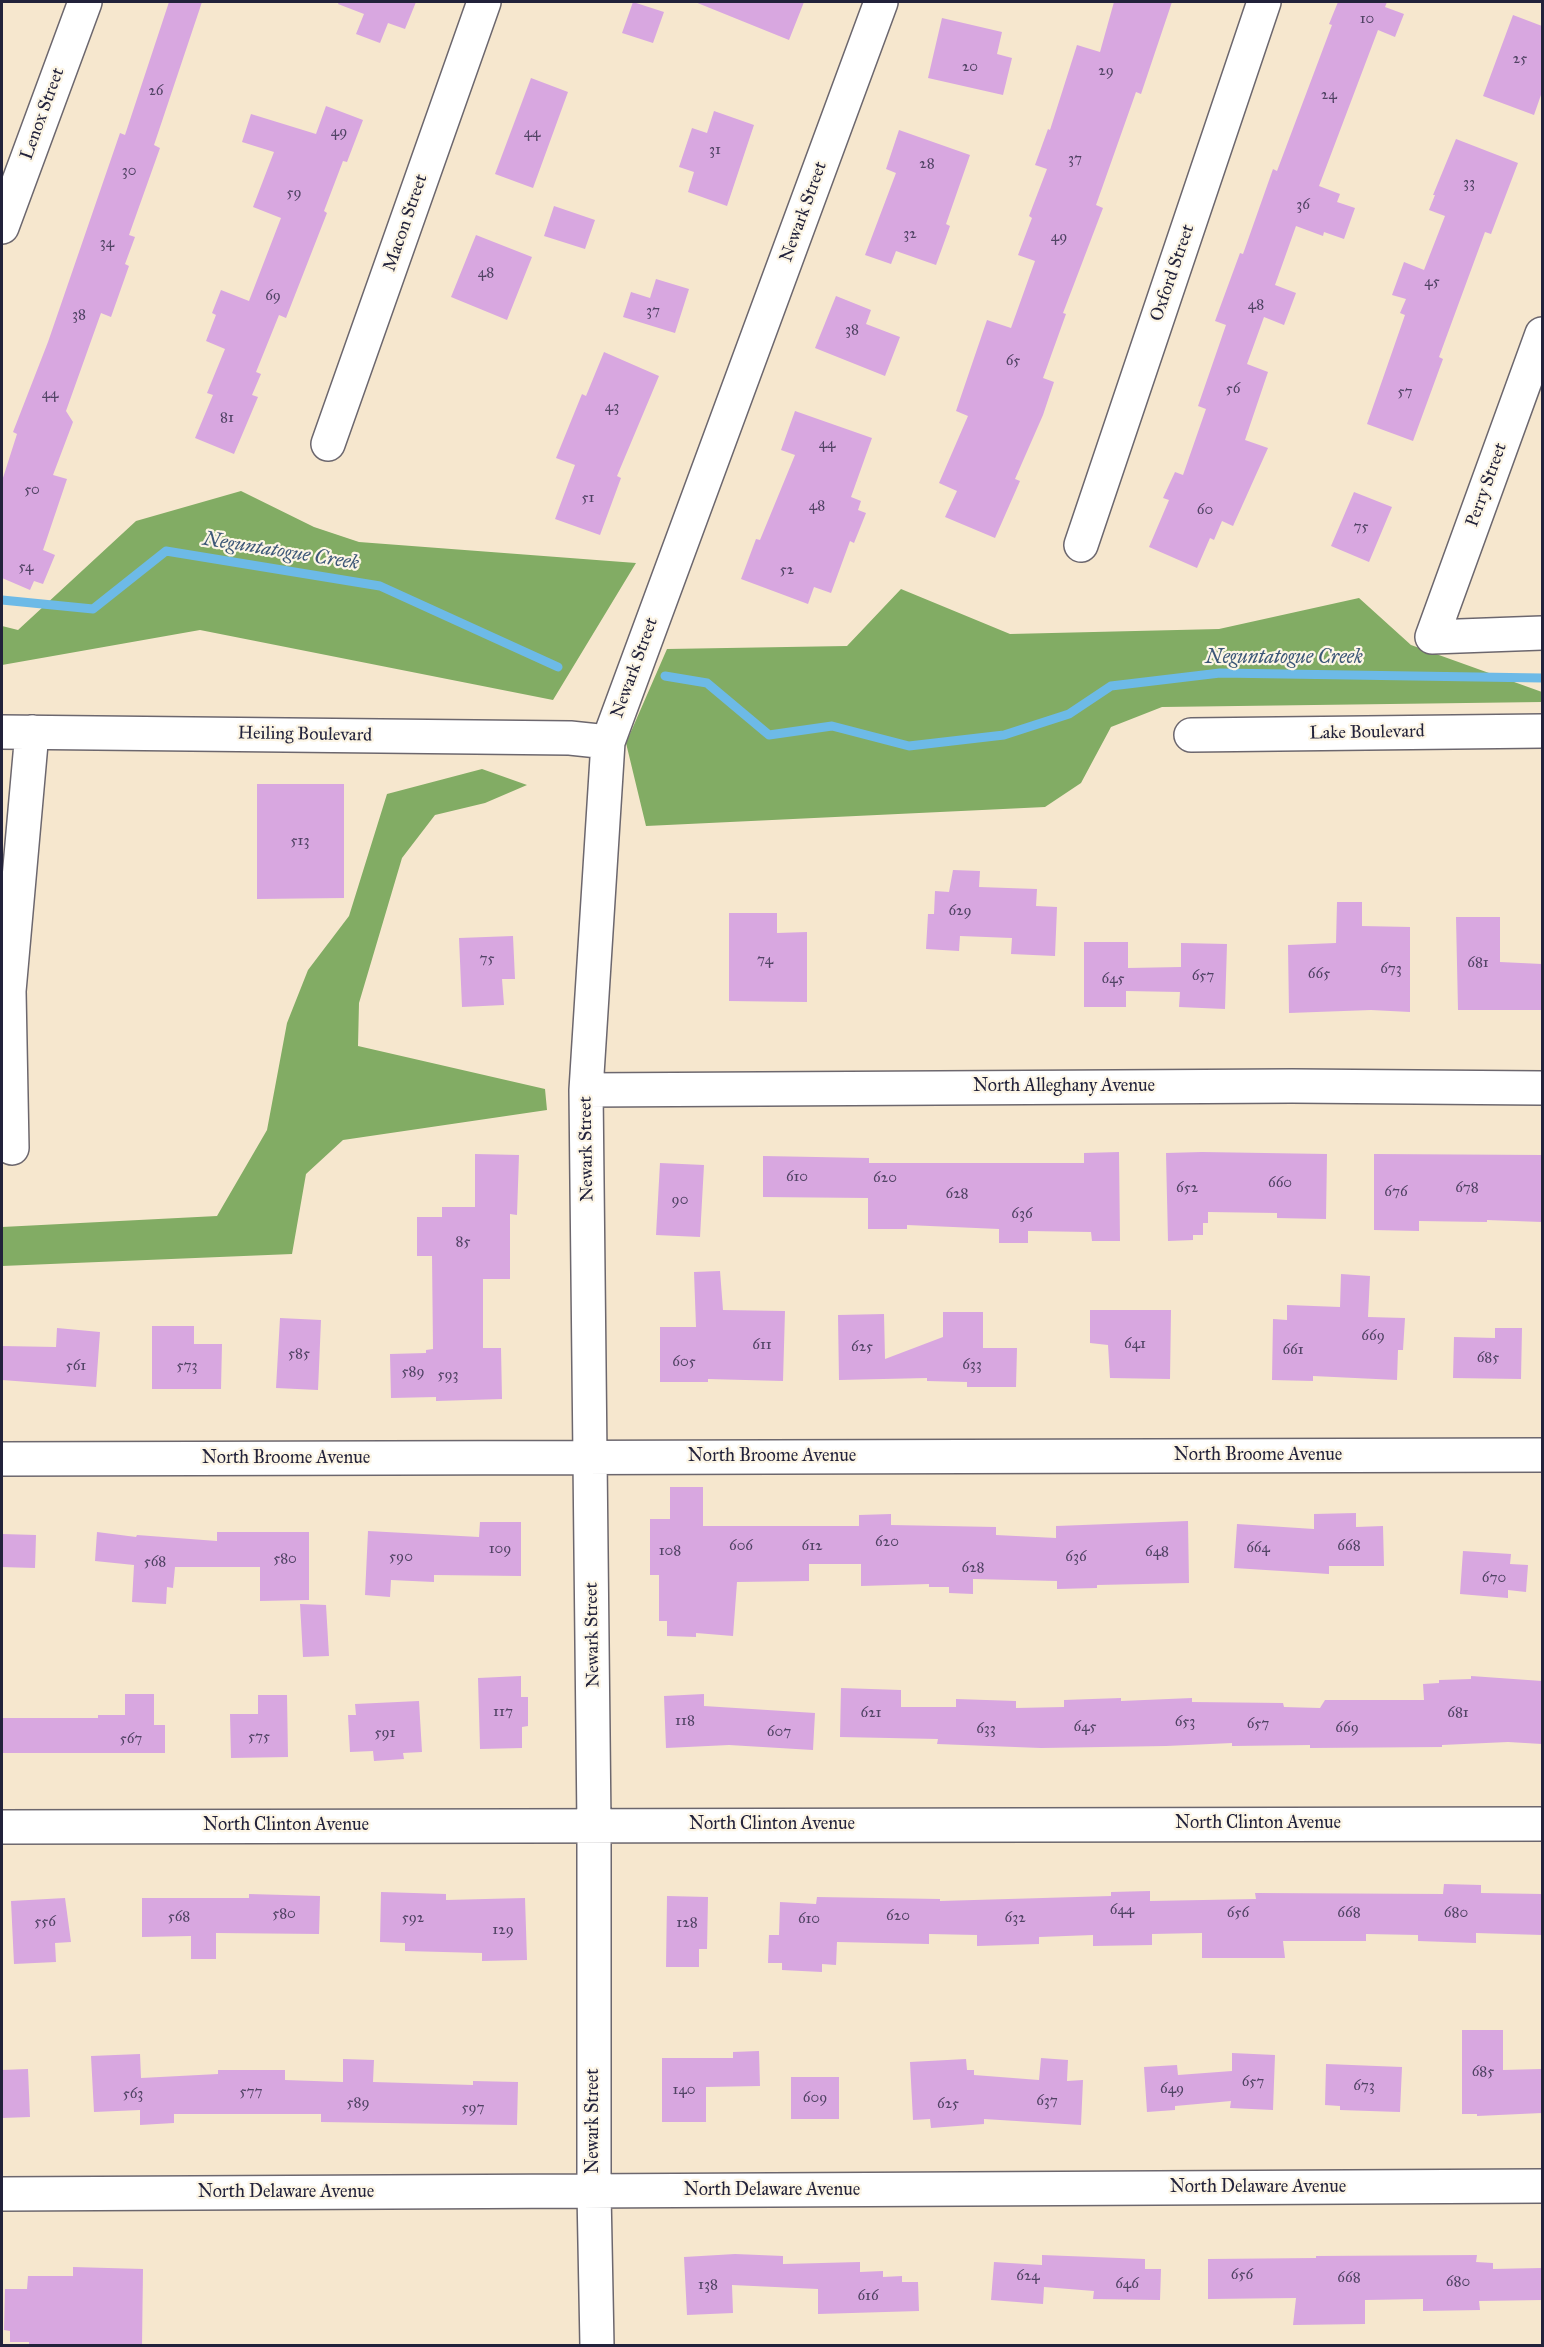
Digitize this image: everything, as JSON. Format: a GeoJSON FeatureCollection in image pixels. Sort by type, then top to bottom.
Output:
{"type":"FeatureCollection","features":[{"type":"Feature","properties":{"kind":"street","name":"Lenox Street"},"geometry":{"type":"LineString","coordinates":[[2,228],[86,2]]}},
{"type":"Feature","properties":{"kind":"street","name":"Macon Street"},"geometry":{"type":"LineString","coordinates":[[328,444],[484,2]]}},
{"type":"Feature","properties":{"kind":"street","name":"Newark Street"},"geometry":{"type":"LineString","coordinates":[[597,2346],[586,1090],[608,742],[881,2]]}},
{"type":"Feature","properties":{"kind":"street","name":"Oxford Street"},"geometry":{"type":"LineString","coordinates":[[1081,545],[1264,2]]}},
{"type":"Feature","properties":{"kind":"street","name":"Perry Street"},"geometry":{"type":"LineString","coordinates":[[1542,334],[1432,637],[1542,633]]}},
{"type":"Feature","properties":{"kind":"street","name":"Lake Boulevard"},"geometry":{"type":"LineString","coordinates":[[1191,735],[1542,731]]}},
{"type":"Feature","properties":{"kind":"street","name":"Heiling Boulevard"},"geometry":{"type":"LineString","coordinates":[[17,732],[570,738],[608,742]]}},
{"type":"Feature","properties":{"kind":"street"},"geometry":{"type":"LineString","coordinates":[[12,1148],[5,989],[17,732]]}},
{"type":"Feature","properties":{"kind":"street","name":"North Alleghany Avenue"},"geometry":{"type":"LineString","coordinates":[[586,1090],[1281,1086],[1542,1088]]}},
{"type":"Feature","properties":{"kind":"street","name":"North Broome Avenue"},"geometry":{"type":"LineString","coordinates":[[2,1459],[1542,1455]]}},
{"type":"Feature","properties":{"kind":"street","name":"North Clinton Avenue"},"geometry":{"type":"LineString","coordinates":[[2,1827],[1542,1824]]}},
{"type":"Feature","properties":{"kind":"street","name":"North Delaware Avenue"},"geometry":{"type":"LineString","coordinates":[[2,2194],[1542,2186]]}},
{"type":"Feature","properties":{"kind":"green space"},"geometry":{"type":"Polygon","coordinates":[[[241,491],[314,527],[359,542],[636,563],[553,700],[200,630],[2,665],[2,626],[18,630],[136,521],[241,491]]]}},
{"type":"Feature","properties":{"kind":"green space"},"geometry":{"type":"Polygon","coordinates":[[[901,589],[1010,634],[1219,629],[1359,598],[1411,645],[1542,692],[1542,702],[1162,707],[1111,727],[1081,783],[1045,807],[646,826],[626,743],[667,649],[847,646],[901,589]]]}},
{"type":"Feature","properties":{"kind":"green space"},"geometry":{"type":"Polygon","coordinates":[[[482,769],[527,785],[485,803],[435,815],[402,858],[359,1003],[358,1046],[545,1089],[547,1110],[343,1140],[306,1174],[292,1254],[2,1266],[2,1227],[217,1216],[267,1130],[287,1023],[308,970],[349,916],[387,794],[482,769]]]}},
{"type":"Feature","properties":{"kind":"building"},"geometry":{"type":"Polygon","coordinates":[[[169,2],[202,2],[154,145],[160,148],[129,235],[135,237],[125,264],[129,266],[111,317],[101,313],[66,411],[73,422],[53,475],[67,479],[43,550],[55,555],[43,584],[34,581],[30,590],[2,578],[2,481],[17,434],[13,432],[48,342],[120,133],[125,135],[169,2]]]}},
{"type":"Feature","properties":{"kind":"building"},"geometry":{"type":"Polygon","coordinates":[[[339,2],[416,2],[405,29],[388,23],[380,43],[356,34],[364,14],[338,4],[339,2]]]}},
{"type":"Feature","properties":{"kind":"building"},"geometry":{"type":"Polygon","coordinates":[[[633,2],[664,12],[653,43],[622,33],[633,2]]]}},
{"type":"Feature","properties":{"kind":"building"},"geometry":{"type":"Polygon","coordinates":[[[695,2],[804,2],[789,40],[695,2]]]}},
{"type":"Feature","properties":{"kind":"building"},"geometry":{"type":"Polygon","coordinates":[[[1114,2],[1172,2],[1141,94],[1136,92],[1096,205],[1103,208],[1063,313],[1066,314],[1043,378],[1054,382],[1043,415],[1015,479],[1020,481],[995,538],[945,517],[957,491],[939,483],[968,416],[956,411],[987,320],[1011,328],[1035,261],[1018,255],[1032,218],[1029,216],[1047,169],[1035,165],[1048,129],[1050,130],[1077,45],[1100,52],[1114,2]]]}},
{"type":"Feature","properties":{"kind":"building"},"geometry":{"type":"Polygon","coordinates":[[[1338,2],[1387,2],[1385,7],[1404,14],[1395,37],[1378,30],[1319,186],[1340,194],[1337,202],[1355,208],[1344,239],[1324,232],[1323,236],[1296,226],[1275,285],[1296,293],[1284,325],[1264,317],[1247,364],[1268,372],[1245,440],[1268,448],[1233,526],[1222,521],[1214,540],[1210,538],[1197,568],[1149,547],[1169,500],[1163,498],[1175,472],[1183,475],[1206,409],[1198,406],[1226,325],[1215,321],[1240,253],[1243,254],[1273,169],[1277,171],[1332,25],[1329,24],[1338,2]]]}},
{"type":"Feature","properties":{"kind":"building"},"geometry":{"type":"Polygon","coordinates":[[[1513,15],[1542,26],[1542,92],[1534,115],[1483,96],[1513,15]]]}},
{"type":"Feature","properties":{"kind":"building"},"geometry":{"type":"Polygon","coordinates":[[[942,18],[1002,32],[997,54],[1012,58],[1003,95],[928,78],[942,18]]]}},
{"type":"Feature","properties":{"kind":"building"},"geometry":{"type":"Polygon","coordinates":[[[531,78],[568,92],[533,188],[495,174],[531,78]]]}},
{"type":"Feature","properties":{"kind":"building"},"geometry":{"type":"Polygon","coordinates":[[[326,106],[363,120],[347,162],[343,161],[324,211],[327,213],[286,318],[279,315],[256,372],[261,374],[252,395],[258,397],[234,454],[195,438],[213,395],[207,393],[225,349],[206,341],[216,315],[212,313],[221,290],[249,301],[281,218],[253,207],[274,152],[242,142],[251,114],[316,134],[326,106]]]}},
{"type":"Feature","properties":{"kind":"building"},"geometry":{"type":"Polygon","coordinates":[[[714,111],[754,125],[727,206],[688,192],[694,172],[679,167],[692,128],[707,133],[714,111]]]}},
{"type":"Feature","properties":{"kind":"building"},"geometry":{"type":"Polygon","coordinates":[[[899,130],[970,155],[946,224],[950,226],[936,265],[896,251],[891,264],[865,255],[896,173],[886,169],[899,130]]]}},
{"type":"Feature","properties":{"kind":"building"},"geometry":{"type":"Polygon","coordinates":[[[1456,139],[1518,163],[1491,234],[1485,232],[1439,357],[1443,359],[1413,441],[1367,424],[1405,315],[1400,313],[1406,299],[1392,295],[1404,262],[1424,270],[1445,216],[1429,210],[1456,139]]]}},
{"type":"Feature","properties":{"kind":"building"},"geometry":{"type":"Polygon","coordinates":[[[554,206],[595,220],[585,249],[544,236],[554,206]]]}},
{"type":"Feature","properties":{"kind":"building"},"geometry":{"type":"Polygon","coordinates":[[[476,235],[532,257],[507,320],[451,297],[476,235]]]}},
{"type":"Feature","properties":{"kind":"building"},"geometry":{"type":"Polygon","coordinates":[[[656,279],[689,289],[675,333],[623,317],[631,292],[650,298],[656,279]]]}},
{"type":"Feature","properties":{"kind":"building"},"geometry":{"type":"Polygon","coordinates":[[[836,296],[871,310],[866,324],[900,337],[885,376],[815,348],[836,296]]]}},
{"type":"Feature","properties":{"kind":"building"},"geometry":{"type":"Polygon","coordinates":[[[604,352],[659,376],[617,476],[621,478],[600,535],[555,519],[575,465],[556,458],[582,394],[586,396],[604,352]]]}},
{"type":"Feature","properties":{"kind":"building"},"geometry":{"type":"Polygon","coordinates":[[[795,411],[872,438],[851,497],[861,501],[858,510],[866,513],[854,543],[850,541],[831,593],[814,587],[808,604],[741,579],[756,539],[760,540],[795,455],[781,450],[795,411]]]}},
{"type":"Feature","properties":{"kind":"building"},"geometry":{"type":"Polygon","coordinates":[[[1354,492],[1392,507],[1369,562],[1331,546],[1354,492]]]}},
{"type":"Feature","properties":{"kind":"building"},"geometry":{"type":"Polygon","coordinates":[[[257,784],[344,784],[344,898],[257,899],[257,784]]]}},
{"type":"Feature","properties":{"kind":"building"},"geometry":{"type":"Polygon","coordinates":[[[953,870],[980,871],[979,887],[1037,889],[1036,906],[1057,907],[1055,956],[1011,954],[1012,938],[960,936],[959,951],[926,949],[928,914],[934,914],[935,891],[949,892],[953,870]]]}},
{"type":"Feature","properties":{"kind":"building"},"geometry":{"type":"Polygon","coordinates":[[[1337,902],[1362,902],[1362,926],[1410,927],[1410,1012],[1371,1010],[1289,1013],[1288,945],[1336,943],[1337,902]]]}},
{"type":"Feature","properties":{"kind":"building"},"geometry":{"type":"Polygon","coordinates":[[[729,913],[777,913],[777,933],[807,932],[807,1002],[729,1001],[729,913]]]}},
{"type":"Feature","properties":{"kind":"building"},"geometry":{"type":"Polygon","coordinates":[[[1456,917],[1500,917],[1500,962],[1542,964],[1542,1010],[1458,1010],[1456,917]]]}},
{"type":"Feature","properties":{"kind":"building"},"geometry":{"type":"Polygon","coordinates":[[[513,936],[515,979],[502,979],[504,1005],[462,1007],[459,938],[513,936]]]}},
{"type":"Feature","properties":{"kind":"building"},"geometry":{"type":"Polygon","coordinates":[[[1084,942],[1128,942],[1128,968],[1181,967],[1181,943],[1227,944],[1225,1009],[1179,1007],[1180,992],[1126,991],[1126,1007],[1084,1007],[1084,942]]]}},
{"type":"Feature","properties":{"kind":"building"},"geometry":{"type":"Polygon","coordinates":[[[1119,1152],[1120,1241],[1092,1241],[1091,1232],[1028,1231],[1028,1243],[999,1243],[999,1229],[907,1225],[907,1229],[868,1229],[868,1198],[763,1197],[763,1156],[869,1158],[869,1163],[1084,1163],[1084,1153],[1119,1152]]]}},
{"type":"Feature","properties":{"kind":"building"},"geometry":{"type":"Polygon","coordinates":[[[1166,1153],[1327,1154],[1326,1219],[1277,1218],[1277,1213],[1208,1212],[1208,1223],[1203,1223],[1203,1235],[1193,1235],[1193,1240],[1168,1241],[1166,1153]]]}},
{"type":"Feature","properties":{"kind":"building"},"geometry":{"type":"Polygon","coordinates":[[[475,1154],[519,1155],[517,1215],[510,1214],[510,1279],[483,1279],[483,1348],[501,1348],[502,1399],[436,1401],[436,1397],[391,1398],[390,1354],[426,1353],[426,1350],[433,1349],[432,1256],[417,1256],[417,1217],[442,1217],[442,1207],[475,1207],[475,1154]]]}},
{"type":"Feature","properties":{"kind":"building"},"geometry":{"type":"Polygon","coordinates":[[[1374,1154],[1542,1155],[1542,1222],[1419,1221],[1419,1231],[1374,1230],[1374,1154]]]}},
{"type":"Feature","properties":{"kind":"building"},"geometry":{"type":"Polygon","coordinates":[[[660,1163],[704,1165],[700,1237],[656,1235],[660,1163]]]}},
{"type":"Feature","properties":{"kind":"building"},"geometry":{"type":"Polygon","coordinates":[[[720,1271],[723,1310],[785,1311],[783,1381],[708,1379],[708,1382],[660,1382],[660,1327],[696,1327],[694,1272],[720,1271]]]}},
{"type":"Feature","properties":{"kind":"building"},"geometry":{"type":"Polygon","coordinates":[[[1341,1274],[1370,1276],[1368,1317],[1405,1318],[1403,1350],[1398,1350],[1397,1380],[1313,1376],[1313,1381],[1272,1380],[1273,1319],[1287,1320],[1287,1305],[1340,1307],[1341,1274]]]}},
{"type":"Feature","properties":{"kind":"building"},"geometry":{"type":"Polygon","coordinates":[[[1090,1310],[1171,1310],[1170,1379],[1110,1378],[1108,1345],[1090,1343],[1090,1310]]]}},
{"type":"Feature","properties":{"kind":"building"},"geometry":{"type":"Polygon","coordinates":[[[943,1312],[983,1312],[983,1348],[1017,1348],[1016,1387],[967,1387],[967,1382],[927,1381],[927,1378],[839,1380],[838,1315],[884,1314],[885,1359],[943,1337],[943,1312]]]}},
{"type":"Feature","properties":{"kind":"building"},"geometry":{"type":"Polygon","coordinates":[[[280,1318],[321,1320],[318,1390],[276,1388],[280,1318]]]}},
{"type":"Feature","properties":{"kind":"building"},"geometry":{"type":"Polygon","coordinates":[[[152,1326],[194,1326],[194,1344],[222,1344],[221,1389],[152,1389],[152,1326]]]}},
{"type":"Feature","properties":{"kind":"building"},"geometry":{"type":"Polygon","coordinates":[[[57,1328],[100,1332],[96,1387],[2,1380],[2,1346],[56,1347],[57,1328]]]}},
{"type":"Feature","properties":{"kind":"building"},"geometry":{"type":"Polygon","coordinates":[[[1495,1328],[1522,1328],[1521,1379],[1453,1378],[1454,1337],[1495,1338],[1495,1328]]]}},
{"type":"Feature","properties":{"kind":"building"},"geometry":{"type":"Polygon","coordinates":[[[670,1487],[703,1487],[703,1526],[859,1526],[859,1515],[891,1514],[891,1525],[996,1527],[996,1535],[1056,1538],[1056,1526],[1188,1521],[1189,1583],[1097,1585],[1097,1588],[1057,1589],[1057,1581],[973,1579],[973,1594],[949,1593],[949,1587],[929,1587],[929,1584],[861,1586],[861,1564],[809,1564],[809,1581],[737,1582],[733,1636],[696,1633],[696,1637],[667,1636],[667,1621],[659,1621],[659,1575],[650,1575],[650,1519],[670,1519],[670,1487]]]}},
{"type":"Feature","properties":{"kind":"building"},"geometry":{"type":"Polygon","coordinates":[[[1356,1513],[1356,1527],[1383,1526],[1384,1566],[1329,1566],[1329,1574],[1234,1568],[1237,1524],[1314,1529],[1314,1514],[1356,1513]]]}},
{"type":"Feature","properties":{"kind":"building"},"geometry":{"type":"Polygon","coordinates":[[[480,1522],[521,1522],[521,1576],[434,1575],[434,1582],[391,1580],[390,1597],[365,1595],[368,1531],[479,1537],[480,1522]]]}},
{"type":"Feature","properties":{"kind":"building"},"geometry":{"type":"Polygon","coordinates":[[[97,1532],[136,1537],[137,1535],[217,1541],[217,1532],[309,1532],[309,1600],[260,1601],[260,1567],[175,1567],[173,1588],[167,1587],[166,1604],[132,1602],[134,1565],[95,1561],[97,1532]]]}},
{"type":"Feature","properties":{"kind":"building"},"geometry":{"type":"Polygon","coordinates":[[[2,1534],[36,1535],[35,1568],[2,1567],[2,1534]]]}},
{"type":"Feature","properties":{"kind":"building"},"geometry":{"type":"Polygon","coordinates":[[[1463,1551],[1511,1554],[1510,1564],[1528,1565],[1526,1592],[1508,1590],[1508,1598],[1460,1594],[1463,1551]]]}},
{"type":"Feature","properties":{"kind":"building"},"geometry":{"type":"Polygon","coordinates":[[[300,1604],[326,1605],[329,1656],[303,1657],[300,1604]]]}},
{"type":"Feature","properties":{"kind":"building"},"geometry":{"type":"Polygon","coordinates":[[[521,1676],[521,1697],[528,1697],[528,1726],[522,1727],[522,1748],[480,1749],[478,1678],[521,1676]]]}},
{"type":"Feature","properties":{"kind":"building"},"geometry":{"type":"Polygon","coordinates":[[[1471,1676],[1542,1681],[1542,1744],[1508,1742],[1442,1745],[1442,1747],[1310,1748],[1310,1745],[1232,1746],[1232,1743],[1041,1748],[937,1744],[938,1739],[840,1737],[841,1688],[901,1690],[901,1707],[956,1707],[956,1699],[1016,1701],[1016,1708],[1064,1707],[1064,1700],[1121,1698],[1121,1701],[1192,1698],[1192,1702],[1283,1703],[1284,1707],[1320,1708],[1325,1700],[1424,1700],[1423,1684],[1439,1683],[1439,1680],[1471,1679],[1471,1676]]]}},
{"type":"Feature","properties":{"kind":"building"},"geometry":{"type":"Polygon","coordinates":[[[125,1694],[154,1694],[154,1725],[165,1725],[165,1753],[2,1753],[2,1718],[98,1718],[98,1715],[125,1715],[125,1694]]]}},
{"type":"Feature","properties":{"kind":"building"},"geometry":{"type":"Polygon","coordinates":[[[704,1694],[704,1706],[815,1713],[813,1750],[729,1745],[666,1748],[664,1696],[704,1694]]]}},
{"type":"Feature","properties":{"kind":"building"},"geometry":{"type":"Polygon","coordinates":[[[258,1695],[287,1695],[288,1757],[231,1758],[230,1714],[258,1714],[258,1695]]]}},
{"type":"Feature","properties":{"kind":"building"},"geometry":{"type":"Polygon","coordinates":[[[419,1701],[422,1752],[403,1753],[404,1759],[374,1761],[373,1751],[350,1752],[348,1715],[356,1715],[355,1704],[419,1701]]]}},
{"type":"Feature","properties":{"kind":"building"},"geometry":{"type":"Polygon","coordinates":[[[1444,1884],[1481,1885],[1481,1893],[1542,1894],[1542,1935],[1476,1933],[1476,1943],[1418,1941],[1418,1935],[1366,1934],[1366,1941],[1283,1941],[1285,1958],[1202,1958],[1202,1933],[1152,1934],[1152,1945],[1093,1946],[1093,1935],[1039,1937],[1039,1944],[977,1946],[977,1935],[929,1934],[929,1944],[837,1942],[836,1965],[822,1964],[822,1972],[782,1970],[782,1963],[768,1963],[769,1935],[779,1935],[780,1902],[816,1904],[817,1897],[940,1899],[940,1901],[1111,1896],[1111,1892],[1150,1891],[1150,1901],[1256,1899],[1255,1893],[1443,1894],[1444,1884]]]}},
{"type":"Feature","properties":{"kind":"building"},"geometry":{"type":"Polygon","coordinates":[[[381,1892],[446,1894],[446,1900],[525,1898],[527,1960],[482,1961],[482,1953],[405,1951],[405,1943],[380,1942],[381,1892]]]}},
{"type":"Feature","properties":{"kind":"building"},"geometry":{"type":"Polygon","coordinates":[[[249,1894],[320,1896],[319,1934],[216,1933],[216,1959],[191,1959],[191,1936],[142,1937],[142,1898],[249,1898],[249,1894]]]}},
{"type":"Feature","properties":{"kind":"building"},"geometry":{"type":"Polygon","coordinates":[[[667,1896],[708,1897],[707,1949],[699,1949],[699,1967],[666,1967],[667,1896]]]}},
{"type":"Feature","properties":{"kind":"building"},"geometry":{"type":"Polygon","coordinates":[[[65,1898],[71,1942],[55,1943],[56,1962],[14,1964],[11,1901],[65,1898]]]}},
{"type":"Feature","properties":{"kind":"building"},"geometry":{"type":"Polygon","coordinates":[[[1462,2030],[1503,2030],[1503,2070],[1542,2069],[1542,2113],[1477,2116],[1477,2114],[1462,2114],[1462,2030]]]}},
{"type":"Feature","properties":{"kind":"building"},"geometry":{"type":"Polygon","coordinates":[[[759,2051],[760,2086],[706,2087],[706,2122],[662,2122],[662,2058],[733,2058],[733,2052],[759,2051]]]}},
{"type":"Feature","properties":{"kind":"building"},"geometry":{"type":"Polygon","coordinates":[[[1232,2053],[1275,2055],[1273,2110],[1230,2108],[1231,2101],[1175,2106],[1175,2110],[1147,2112],[1144,2067],[1177,2065],[1178,2075],[1232,2071],[1232,2053]]]}},
{"type":"Feature","properties":{"kind":"building"},"geometry":{"type":"Polygon","coordinates":[[[140,2054],[141,2078],[218,2074],[218,2070],[285,2070],[285,2080],[343,2082],[343,2059],[374,2060],[373,2082],[473,2085],[473,2081],[518,2082],[517,2125],[321,2122],[321,2114],[174,2114],[174,2123],[140,2125],[140,2110],[94,2112],[91,2056],[140,2054]]]}},
{"type":"Feature","properties":{"kind":"building"},"geometry":{"type":"Polygon","coordinates":[[[1041,2058],[1068,2060],[1067,2081],[1083,2080],[1081,2125],[984,2119],[984,2124],[931,2128],[930,2119],[913,2120],[910,2062],[966,2059],[967,2070],[974,2070],[974,2075],[1039,2080],[1041,2058]]]}},
{"type":"Feature","properties":{"kind":"building"},"geometry":{"type":"Polygon","coordinates":[[[1326,2064],[1402,2067],[1400,2112],[1340,2110],[1340,2106],[1325,2105],[1326,2064]]]}},
{"type":"Feature","properties":{"kind":"building"},"geometry":{"type":"Polygon","coordinates":[[[28,2069],[30,2117],[2,2118],[2,2070],[28,2069]]]}},
{"type":"Feature","properties":{"kind":"building"},"geometry":{"type":"Polygon","coordinates":[[[791,2077],[839,2077],[839,2119],[791,2119],[791,2077]]]}},
{"type":"Feature","properties":{"kind":"building"},"geometry":{"type":"Polygon","coordinates":[[[735,2254],[783,2256],[783,2264],[860,2262],[860,2272],[883,2271],[883,2277],[902,2276],[902,2282],[918,2282],[919,2311],[818,2314],[818,2289],[732,2285],[733,2313],[687,2315],[684,2257],[735,2254]]]}},
{"type":"Feature","properties":{"kind":"building"},"geometry":{"type":"Polygon","coordinates":[[[1042,2255],[1145,2259],[1145,2269],[1161,2269],[1160,2300],[1093,2299],[1094,2291],[1044,2287],[1043,2304],[991,2300],[994,2262],[1042,2265],[1042,2255]]]}},
{"type":"Feature","properties":{"kind":"building"},"geometry":{"type":"Polygon","coordinates":[[[1477,2255],[1476,2262],[1493,2263],[1493,2269],[1542,2268],[1542,2300],[1479,2301],[1480,2310],[1423,2311],[1423,2299],[1365,2300],[1365,2324],[1293,2325],[1296,2298],[1208,2299],[1208,2259],[1477,2255]]]}},
{"type":"Feature","properties":{"kind":"building"},"geometry":{"type":"Polygon","coordinates":[[[73,2267],[143,2269],[142,2346],[29,2346],[29,2342],[10,2342],[10,2331],[4,2330],[5,2289],[27,2289],[28,2276],[73,2276],[73,2267]]]}},
{"type":"Feature","properties":{"kind":"waterway","name":"Neguntatogue Creek"},"geometry":{"type":"LineString","coordinates":[[2,600],[93,609],[166,551],[380,586],[558,667]]}},
{"type":"Feature","properties":{"kind":"waterway","name":"Neguntatogue Creek"},"geometry":{"type":"LineString","coordinates":[[665,676],[707,683],[769,735],[832,726],[909,746],[1004,735],[1069,714],[1111,686],[1220,673],[1542,678]]}}]}
